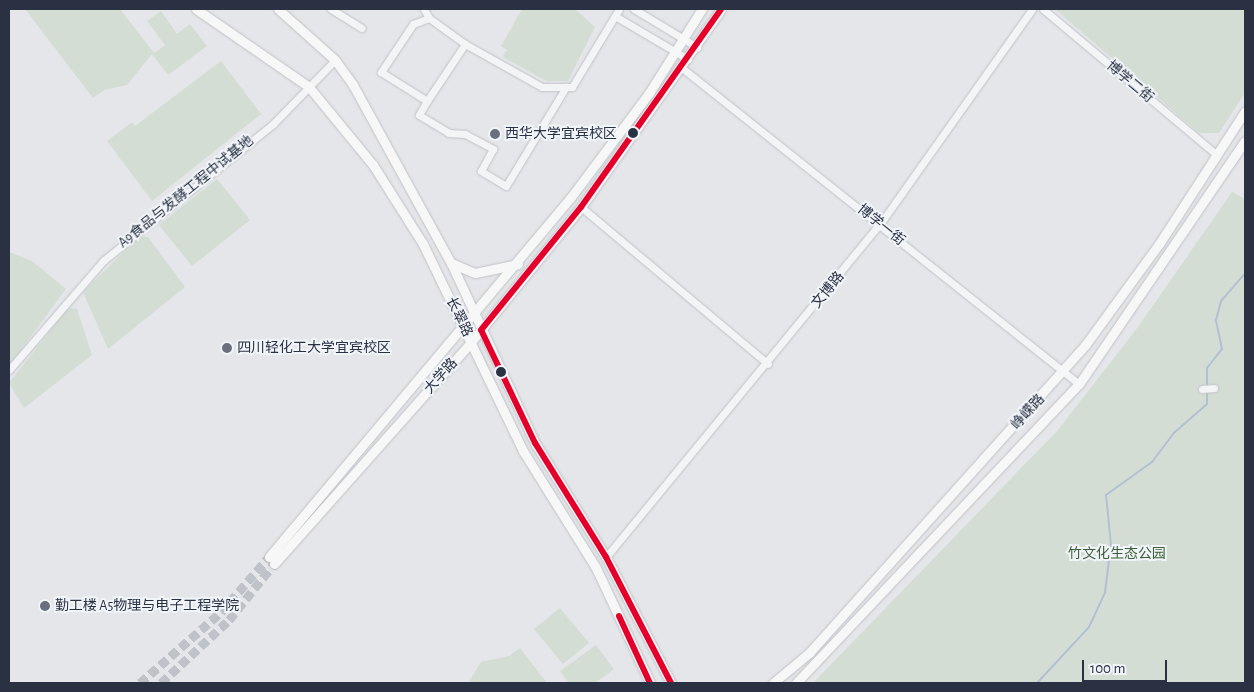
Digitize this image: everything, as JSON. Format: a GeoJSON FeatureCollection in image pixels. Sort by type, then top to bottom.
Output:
{"type":"FeatureCollection","features":[{"type":"Feature","properties":{"kind":"main road","name":"长翠路"},"geometry":{"type":"LineString","coordinates":[[196,9],[309,87],[373,165],[423,244],[523,451],[596,568],[650,683]]}},
{"type":"Feature","properties":{"kind":"main road","name":"长翠路"},"geometry":{"type":"LineString","coordinates":[[278,9],[335,60],[390,148],[451,263],[535,443],[606,557],[671,683]]}},
{"type":"Feature","properties":{"kind":"main road","name":"大学路"},"geometry":{"type":"LineString","coordinates":[[702,9],[676,51],[518,264],[272,561],[482,330],[581,207],[697,47],[721,9]]}},
{"type":"Feature","properties":{"kind":"main road","name":"峥嵘路"},"geometry":{"type":"LineString","coordinates":[[773,683],[809,653],[1063,371],[1159,244],[1245,111]]}},
{"type":"Feature","properties":{"kind":"main road","name":"峥嵘路"},"geometry":{"type":"LineString","coordinates":[[796,683],[1079,384],[1245,141]]}},
{"type":"Feature","properties":{"kind":"main road"},"geometry":{"type":"LineString","coordinates":[[451,263],[475,273],[518,264]]}},
{"type":"Feature","properties":{"kind":"street"},"geometry":{"type":"LineString","coordinates":[[331,9],[361,28]]}},
{"type":"Feature","properties":{"kind":"street"},"geometry":{"type":"LineString","coordinates":[[424,9],[429,18],[465,44],[542,87],[572,87],[617,12],[688,59]]}},
{"type":"Feature","properties":{"kind":"street"},"geometry":{"type":"LineString","coordinates":[[634,9],[697,47]]}},
{"type":"Feature","properties":{"kind":"street","name":"文博路"},"geometry":{"type":"LineString","coordinates":[[606,557],[768,364],[880,224],[1032,9]]}},
{"type":"Feature","properties":{"kind":"street","name":"博学二街"},"geometry":{"type":"LineString","coordinates":[[1043,9],[1217,155]]}},
{"type":"Feature","properties":{"kind":"street"},"geometry":{"type":"LineString","coordinates":[[427,101],[381,72],[413,24],[429,18]]}},
{"type":"Feature","properties":{"kind":"street"},"geometry":{"type":"LineString","coordinates":[[465,44],[419,115],[449,133],[465,134],[493,149],[481,171],[506,186],[566,87]]}},
{"type":"Feature","properties":{"kind":"street","name":"A9食品与发酵工程中试基地"},"geometry":{"type":"LineString","coordinates":[[9,370],[104,260],[273,124],[335,60]]}},
{"type":"Feature","properties":{"kind":"street","name":"博学一街"},"geometry":{"type":"LineString","coordinates":[[682,68],[1079,384]]}},
{"type":"Feature","properties":{"kind":"street"},"geometry":{"type":"LineString","coordinates":[[581,207],[768,364]]}},
{"type":"Feature","properties":{"kind":"street"},"geometry":{"type":"LineString","coordinates":[[1202,389],[1214,388]]}},
{"type":"Feature","properties":{"kind":"green space"},"geometry":{"type":"Polygon","coordinates":[[[25,9],[120,9],[154,53],[165,45],[147,21],[161,11],[177,34],[190,24],[207,46],[168,75],[152,54],[127,85],[104,90],[93,98],[25,9]]]}},
{"type":"Feature","properties":{"kind":"green space"},"geometry":{"type":"Polygon","coordinates":[[[522,9],[575,9],[595,27],[568,81],[546,81],[503,57],[507,50],[501,46],[522,9]]]}},
{"type":"Feature","properties":{"kind":"green space"},"geometry":{"type":"Polygon","coordinates":[[[1055,9],[1245,9],[1245,93],[1219,133],[1199,133],[1055,9]]]}},
{"type":"Feature","properties":{"kind":"green space"},"geometry":{"type":"Polygon","coordinates":[[[221,61],[261,114],[152,201],[107,141],[132,122],[135,126],[221,61]]]}},
{"type":"Feature","properties":{"kind":"green space"},"geometry":{"type":"Polygon","coordinates":[[[217,179],[250,220],[192,266],[159,225],[217,179]]]}},
{"type":"Feature","properties":{"kind":"green space","name":"竹文化生态公园"},"geometry":{"type":"Polygon","coordinates":[[[1232,192],[1245,199],[1245,683],[813,683],[1058,430],[1138,327],[1232,192]]]}},
{"type":"Feature","properties":{"kind":"green space"},"geometry":{"type":"Polygon","coordinates":[[[139,237],[148,237],[185,287],[108,349],[83,292],[139,237]]]}},
{"type":"Feature","properties":{"kind":"green space"},"geometry":{"type":"Polygon","coordinates":[[[9,252],[32,261],[66,289],[9,366],[9,252]]]}},
{"type":"Feature","properties":{"kind":"green space"},"geometry":{"type":"Polygon","coordinates":[[[68,308],[77,309],[92,355],[24,408],[9,383],[68,308]]]}},
{"type":"Feature","properties":{"kind":"green space"},"geometry":{"type":"Polygon","coordinates":[[[560,608],[589,643],[563,664],[534,629],[560,608]]]}},
{"type":"Feature","properties":{"kind":"green space"},"geometry":{"type":"Polygon","coordinates":[[[596,645],[614,669],[595,683],[569,683],[560,671],[596,645]]]}},
{"type":"Feature","properties":{"kind":"green space"},"geometry":{"type":"Polygon","coordinates":[[[520,648],[547,683],[468,683],[481,662],[509,656],[520,648]]]}},
{"type":"Feature","properties":{"kind":"waterway"},"geometry":{"type":"LineString","coordinates":[[1207,386],[1207,368],[1222,349],[1216,320],[1221,301],[1245,273]]}},
{"type":"Feature","properties":{"kind":"waterway"},"geometry":{"type":"LineString","coordinates":[[1037,683],[1089,627],[1105,592],[1111,545],[1106,495],[1152,462],[1175,432],[1207,404],[1207,391]]}},
{"type":"Feature","properties":{"kind":"tunnel"},"geometry":{"type":"LineString","coordinates":[[140,683],[221,612],[269,557]]}},
{"type":"Feature","properties":{"kind":"tunnel"},"geometry":{"type":"LineString","coordinates":[[161,683],[229,620],[274,564]]}},
{"type":"Feature","properties":{"kind":"transit line"},"geometry":{"type":"LineString","coordinates":[[671,683],[606,557],[535,443],[481,330],[581,207],[721,9]]}},
{"type":"Feature","properties":{"kind":"transit line"},"geometry":{"type":"LineString","coordinates":[[619,616],[650,683]]}},
{"type":"Feature","properties":{"kind":"place","name":"西华大学宜宾校区"},"geometry":{"type":"Point","coordinates":[495,134]}},
{"type":"Feature","properties":{"kind":"place","name":"四川轻化工大学宜宾校区"},"geometry":{"type":"Point","coordinates":[227,348]}},
{"type":"Feature","properties":{"kind":"place","name":"勤工楼 A5物理与电子工程学院"},"geometry":{"type":"Point","coordinates":[45,606]}}]}
